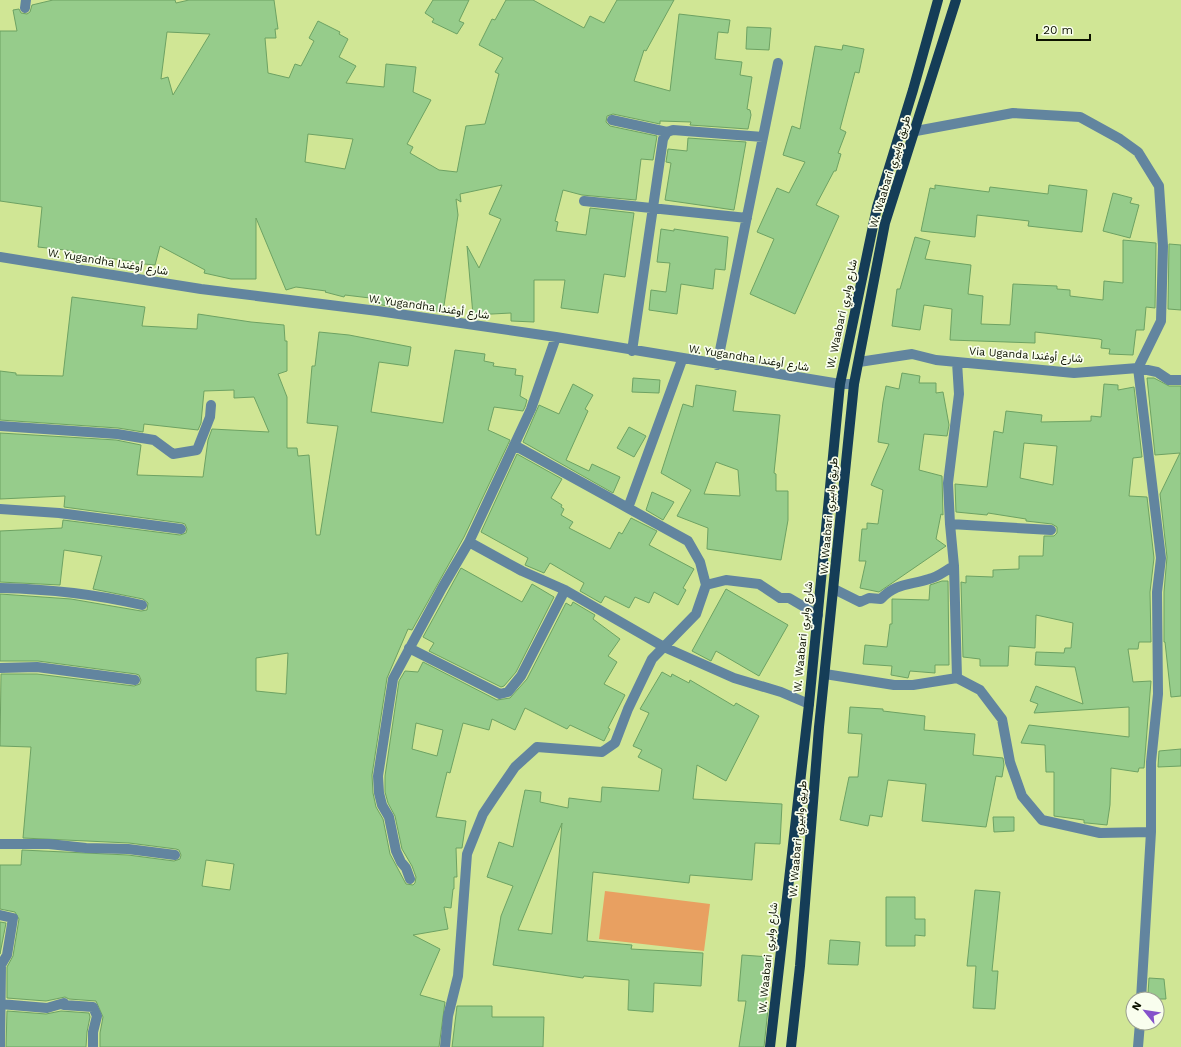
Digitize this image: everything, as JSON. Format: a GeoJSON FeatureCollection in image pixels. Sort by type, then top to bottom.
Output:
{"type":"FeatureCollection","features":[{"type":"Feature","properties":{"kind":"main road","name":"W. Waabari شارع وابري"},"geometry":{"type":"LineString","coordinates":[[770,1047],[809,704],[840,384],[877,207],[913,90],[938,0]]}},
{"type":"Feature","properties":{"kind":"main road","name":"W. Waabari طريق وابيري"},"geometry":{"type":"LineString","coordinates":[[791,1047],[800,966],[819,727],[854,384],[885,223],[916,131],[956,0]]}},
{"type":"Feature","properties":{"kind":"street"},"geometry":{"type":"LineString","coordinates":[[716,365],[778,63]]}},
{"type":"Feature","properties":{"kind":"street"},"geometry":{"type":"LineString","coordinates":[[916,131],[1013,113],[1080,117],[1120,139],[1138,152],[1159,186],[1164,246],[1161,321],[1138,368],[1162,558],[1157,592],[1158,694],[1151,762],[1151,832],[1141,991]]}},
{"type":"Feature","properties":{"kind":"street"},"geometry":{"type":"LineString","coordinates":[[612,120],[667,132],[673,130],[763,137]]}},
{"type":"Feature","properties":{"kind":"street"},"geometry":{"type":"LineString","coordinates":[[632,351],[663,139],[667,132]]}},
{"type":"Feature","properties":{"kind":"street"},"geometry":{"type":"LineString","coordinates":[[584,201],[747,218]]}},
{"type":"Feature","properties":{"kind":"street","name":"W. Yugandha شارع أوغندا"},"geometry":{"type":"LineString","coordinates":[[0,257],[201,290],[378,311],[556,337],[682,360],[840,384],[854,384]]}},
{"type":"Feature","properties":{"kind":"street"},"geometry":{"type":"LineString","coordinates":[[410,879],[406,868],[401,862],[396,851],[389,817],[380,799],[378,776],[394,679],[409,648],[469,542],[531,409],[556,337]]}},
{"type":"Feature","properties":{"kind":"street","name":"Via Uganda شارع أوغندا"},"geometry":{"type":"LineString","coordinates":[[859,362],[912,354],[957,362],[1074,373],[1138,368],[1157,372],[1169,380],[1181,380]]}},
{"type":"Feature","properties":{"kind":"street"},"geometry":{"type":"LineString","coordinates":[[628,508],[682,360]]}},
{"type":"Feature","properties":{"kind":"street"},"geometry":{"type":"LineString","coordinates":[[957,362],[959,394],[948,483],[954,566],[957,678]]}},
{"type":"Feature","properties":{"kind":"street"},"geometry":{"type":"LineString","coordinates":[[0,426],[117,434],[154,440],[173,454],[197,450],[210,417],[211,405]]}},
{"type":"Feature","properties":{"kind":"street"},"geometry":{"type":"LineString","coordinates":[[445,1047],[448,1016],[458,976],[467,854],[483,814],[515,766],[537,746],[602,752],[615,743],[628,709],[652,659],[696,614],[706,585],[700,562],[688,541],[514,445]]}},
{"type":"Feature","properties":{"kind":"street"},"geometry":{"type":"LineString","coordinates":[[0,509],[60,513],[181,529]]}},
{"type":"Feature","properties":{"kind":"street"},"geometry":{"type":"LineString","coordinates":[[950,524],[1051,530]]}},
{"type":"Feature","properties":{"kind":"street"},"geometry":{"type":"LineString","coordinates":[[469,542],[522,571],[565,590],[664,647],[734,678],[782,692],[809,704]]}},
{"type":"Feature","properties":{"kind":"street"},"geometry":{"type":"LineString","coordinates":[[834,589],[860,602],[869,598],[882,599],[888,591],[903,584],[930,579],[954,566]]}},
{"type":"Feature","properties":{"kind":"street"},"geometry":{"type":"LineString","coordinates":[[706,585],[726,580],[759,584],[780,598],[789,598],[818,615]]}},
{"type":"Feature","properties":{"kind":"street"},"geometry":{"type":"LineString","coordinates":[[0,588],[42,589],[104,596],[142,605]]}},
{"type":"Feature","properties":{"kind":"street"},"geometry":{"type":"LineString","coordinates":[[409,648],[500,694],[508,692],[521,676],[565,590]]}},
{"type":"Feature","properties":{"kind":"street"},"geometry":{"type":"LineString","coordinates":[[0,668],[37,667],[135,680]]}},
{"type":"Feature","properties":{"kind":"street"},"geometry":{"type":"LineString","coordinates":[[825,674],[894,684],[913,685],[957,678],[980,690],[1002,719],[1010,762],[1022,796],[1042,820],[1100,833],[1151,832]]}},
{"type":"Feature","properties":{"kind":"street"},"geometry":{"type":"LineString","coordinates":[[0,844],[49,844],[86,848],[128,849],[175,855]]}},
{"type":"Feature","properties":{"kind":"street"},"geometry":{"type":"LineString","coordinates":[[0,914],[13,918],[7,956],[1,965],[0,1047]]}},
{"type":"Feature","properties":{"kind":"street"},"geometry":{"type":"LineString","coordinates":[[0,1004],[47,1008],[64,1003],[64,1005],[93,1007],[97,1016],[93,1032],[93,1047]]}},
{"type":"Feature","properties":{"kind":"street"},"geometry":{"type":"LineString","coordinates":[[1138,1047],[1139,1031]]}},
{"type":"Feature","properties":{"kind":"shaded area"},"geometry":{"type":"Polygon","coordinates":[[[605,891],[710,904],[704,951],[599,939],[605,891]]]}},
{"type":"Feature","properties":{"kind":"building"},"geometry":{"type":"Polygon","coordinates":[[[53,0],[175,0],[176,3],[189,0],[274,0],[278,29],[275,29],[276,38],[265,38],[268,73],[289,78],[295,64],[301,66],[314,41],[309,38],[318,21],[340,32],[339,34],[348,39],[339,57],[356,66],[346,83],[384,87],[386,64],[416,67],[413,92],[431,100],[407,144],[413,147],[410,153],[439,170],[457,172],[466,126],[485,124],[499,74],[495,72],[503,58],[479,45],[492,19],[495,20],[506,0],[533,0],[584,28],[590,16],[604,23],[617,0],[674,0],[646,51],[644,50],[634,81],[670,91],[679,14],[730,20],[728,33],[718,32],[715,59],[742,62],[740,75],[752,77],[747,109],[750,110],[751,115],[748,129],[690,125],[691,122],[660,121],[660,124],[613,114],[607,116],[606,122],[610,126],[657,136],[653,160],[641,159],[636,200],[582,195],[563,190],[555,221],[558,222],[556,231],[586,235],[590,208],[634,213],[625,277],[604,274],[598,313],[561,308],[565,280],[534,280],[534,322],[511,321],[511,313],[473,315],[467,246],[479,268],[501,219],[489,214],[502,185],[460,194],[461,202],[456,199],[458,215],[443,312],[394,304],[394,307],[370,303],[370,298],[345,295],[344,297],[325,292],[326,291],[296,287],[286,290],[256,218],[256,279],[231,279],[204,273],[205,270],[160,246],[155,265],[95,256],[95,258],[73,256],[74,251],[38,247],[42,207],[0,201],[0,31],[17,31],[13,10],[19,9],[21,13],[27,14],[30,12],[32,5],[53,0]],[[167,32],[161,79],[168,77],[173,95],[210,34],[167,32]],[[308,134],[305,162],[345,169],[353,139],[308,134]]]}},
{"type":"Feature","properties":{"kind":"building"},"geometry":{"type":"Polygon","coordinates":[[[433,0],[469,0],[459,21],[464,23],[457,34],[432,22],[434,19],[425,13],[433,0]]]}},
{"type":"Feature","properties":{"kind":"building"},"geometry":{"type":"Polygon","coordinates":[[[747,27],[771,28],[769,50],[746,49],[747,27]]]}},
{"type":"Feature","properties":{"kind":"building"},"geometry":{"type":"Polygon","coordinates":[[[843,45],[864,49],[859,73],[855,72],[840,129],[846,132],[838,153],[841,154],[836,171],[834,171],[816,205],[839,216],[795,314],[750,294],[774,239],[757,232],[777,188],[789,193],[805,162],[783,155],[792,126],[800,129],[815,46],[842,50],[843,45]]]}},
{"type":"Feature","properties":{"kind":"building"},"geometry":{"type":"Polygon","coordinates":[[[688,138],[746,142],[734,210],[665,200],[671,163],[666,162],[668,149],[687,151],[688,138]]]}},
{"type":"Feature","properties":{"kind":"building"},"geometry":{"type":"Polygon","coordinates":[[[935,185],[989,192],[990,187],[1048,194],[1049,185],[1087,190],[1082,232],[1028,226],[1029,221],[977,215],[975,237],[921,231],[930,188],[935,189],[935,185]]]}},
{"type":"Feature","properties":{"kind":"building"},"geometry":{"type":"Polygon","coordinates":[[[1113,193],[1132,198],[1130,203],[1139,205],[1130,238],[1103,231],[1113,193]]]}},
{"type":"Feature","properties":{"kind":"building"},"geometry":{"type":"Polygon","coordinates":[[[661,229],[674,231],[674,229],[728,237],[725,270],[715,269],[713,289],[681,284],[677,314],[649,310],[651,290],[666,292],[670,263],[657,262],[661,229]]]}},
{"type":"Feature","properties":{"kind":"building"},"geometry":{"type":"Polygon","coordinates":[[[915,237],[930,241],[925,259],[971,265],[968,294],[983,296],[981,324],[1010,325],[1013,284],[1057,286],[1057,289],[1070,290],[1070,296],[1103,300],[1104,281],[1123,283],[1123,240],[1156,243],[1155,308],[1146,307],[1144,330],[1136,330],[1133,355],[1109,354],[1110,349],[1101,348],[1102,340],[1099,339],[1035,332],[1035,343],[950,340],[952,309],[924,305],[920,330],[892,326],[897,289],[900,289],[915,237]]]}},
{"type":"Feature","properties":{"kind":"building"},"geometry":{"type":"Polygon","coordinates":[[[1169,244],[1181,245],[1181,310],[1168,309],[1169,244]]]}},
{"type":"Feature","properties":{"kind":"building"},"geometry":{"type":"Polygon","coordinates":[[[72,297],[145,307],[142,326],[197,329],[198,314],[251,322],[284,325],[285,341],[287,341],[287,371],[278,374],[287,397],[287,448],[297,448],[298,456],[309,455],[316,535],[320,535],[338,426],[307,423],[312,366],[315,366],[319,332],[349,335],[411,347],[408,366],[379,362],[371,412],[443,423],[455,350],[485,354],[484,361],[494,363],[493,366],[516,369],[515,375],[523,376],[520,396],[527,400],[525,407],[523,411],[494,407],[488,430],[510,440],[464,537],[412,630],[408,629],[387,678],[372,775],[373,793],[376,807],[383,819],[390,854],[406,884],[413,885],[416,877],[412,866],[402,849],[395,816],[388,803],[385,792],[385,776],[399,681],[405,671],[418,672],[423,662],[497,700],[510,698],[527,679],[566,603],[571,606],[573,602],[595,615],[593,619],[620,639],[608,656],[617,662],[604,684],[625,695],[608,728],[610,729],[604,741],[570,725],[567,729],[525,708],[515,730],[492,719],[489,730],[463,723],[450,773],[447,772],[436,817],[466,821],[462,848],[456,848],[457,877],[454,877],[451,908],[444,907],[448,929],[413,935],[440,949],[420,995],[445,1002],[439,1047],[100,1047],[100,1033],[103,1017],[96,1001],[69,999],[65,997],[46,1001],[7,998],[7,967],[13,956],[19,919],[15,912],[0,909],[0,865],[21,865],[22,850],[128,855],[174,861],[180,859],[181,855],[179,850],[176,849],[129,843],[23,838],[31,747],[0,746],[1,674],[37,674],[134,686],[140,684],[141,680],[139,675],[136,674],[38,661],[0,661],[0,594],[71,599],[141,611],[147,610],[148,603],[143,599],[93,589],[102,556],[64,550],[60,585],[0,582],[0,531],[62,528],[63,520],[180,535],[186,533],[187,529],[185,524],[182,523],[64,507],[65,496],[0,499],[0,433],[116,440],[141,445],[137,475],[203,477],[208,440],[212,429],[269,432],[254,397],[234,398],[234,390],[204,391],[201,423],[198,430],[144,424],[143,432],[118,428],[0,420],[0,371],[16,373],[16,375],[63,376],[72,297]],[[288,653],[256,658],[256,691],[286,694],[288,653]],[[416,723],[412,749],[437,756],[443,730],[416,723]],[[206,860],[202,886],[230,890],[234,864],[206,860]]]}},
{"type":"Feature","properties":{"kind":"building"},"geometry":{"type":"Polygon","coordinates":[[[902,373],[920,376],[919,383],[936,383],[936,393],[943,392],[949,425],[947,436],[924,434],[919,470],[942,476],[943,515],[941,514],[936,539],[946,546],[879,592],[860,588],[866,561],[859,561],[862,529],[867,529],[867,523],[878,524],[883,490],[871,485],[889,444],[878,442],[883,402],[886,386],[899,389],[902,373]]]}},
{"type":"Feature","properties":{"kind":"building"},"geometry":{"type":"Polygon","coordinates":[[[633,378],[660,380],[659,393],[632,392],[633,378]]]}},
{"type":"Feature","properties":{"kind":"building"},"geometry":{"type":"Polygon","coordinates":[[[1147,378],[1154,378],[1169,386],[1181,386],[1181,696],[1171,697],[1164,642],[1164,592],[1167,557],[1160,494],[1180,453],[1155,455],[1147,378]]]}},
{"type":"Feature","properties":{"kind":"building"},"geometry":{"type":"Polygon","coordinates":[[[573,384],[593,395],[585,409],[588,411],[566,460],[589,471],[592,464],[620,477],[613,493],[523,442],[539,405],[559,414],[573,384]]]}},
{"type":"Feature","properties":{"kind":"building"},"geometry":{"type":"Polygon","coordinates":[[[1104,384],[1118,385],[1118,390],[1134,387],[1142,457],[1133,458],[1129,496],[1147,497],[1154,558],[1150,592],[1151,642],[1139,642],[1138,649],[1128,649],[1133,682],[1151,681],[1144,768],[1139,768],[1138,772],[1111,768],[1110,805],[1107,825],[1084,823],[1084,820],[1054,816],[1054,772],[1046,772],[1045,745],[1021,743],[1029,725],[1129,737],[1129,707],[1034,713],[1038,704],[1030,701],[1036,686],[1083,704],[1075,667],[1035,665],[1036,652],[1064,653],[1065,648],[1071,648],[1073,623],[1036,615],[1035,648],[1009,646],[1008,666],[980,666],[980,659],[963,657],[961,582],[966,583],[966,576],[993,577],[993,570],[1019,569],[1019,556],[1043,556],[1044,536],[1054,536],[1057,533],[1057,527],[1052,524],[1026,521],[1026,519],[988,513],[987,515],[956,512],[955,484],[987,487],[994,431],[1003,433],[1006,411],[1042,415],[1041,422],[1091,421],[1091,416],[1101,417],[1104,384]],[[1024,443],[1020,478],[1053,485],[1057,446],[1024,443]]]}},
{"type":"Feature","properties":{"kind":"building"},"geometry":{"type":"Polygon","coordinates":[[[696,385],[736,391],[733,411],[780,415],[774,473],[776,474],[776,491],[788,491],[788,520],[781,560],[707,549],[708,528],[677,516],[691,490],[661,473],[683,404],[693,407],[696,385]],[[716,462],[704,494],[740,496],[738,470],[716,462]]]}},
{"type":"Feature","properties":{"kind":"building"},"geometry":{"type":"Polygon","coordinates":[[[629,427],[646,436],[634,457],[617,448],[629,427]]]}},
{"type":"Feature","properties":{"kind":"building"},"geometry":{"type":"Polygon","coordinates":[[[517,454],[562,479],[551,498],[562,505],[561,507],[564,509],[561,515],[573,522],[569,528],[610,549],[619,532],[622,534],[631,518],[657,531],[649,545],[694,569],[683,588],[686,590],[678,605],[654,592],[649,603],[635,597],[629,608],[605,596],[601,603],[580,591],[584,583],[550,563],[544,573],[525,565],[528,558],[481,532],[517,454]]]}},
{"type":"Feature","properties":{"kind":"building"},"geometry":{"type":"Polygon","coordinates":[[[652,492],[674,502],[663,520],[646,510],[652,492]]]}},
{"type":"Feature","properties":{"kind":"building"},"geometry":{"type":"Polygon","coordinates":[[[461,568],[522,602],[532,584],[554,597],[516,672],[504,686],[501,687],[429,651],[434,643],[423,637],[461,568]]]}},
{"type":"Feature","properties":{"kind":"building"},"geometry":{"type":"Polygon","coordinates":[[[942,581],[948,581],[949,665],[935,665],[935,673],[910,671],[908,678],[891,675],[892,666],[863,664],[865,645],[887,647],[890,624],[892,624],[892,599],[929,600],[930,585],[942,581]]]}},
{"type":"Feature","properties":{"kind":"building"},"geometry":{"type":"Polygon","coordinates":[[[726,589],[788,625],[759,676],[716,651],[711,661],[692,651],[726,589]]]}},
{"type":"Feature","properties":{"kind":"building"},"geometry":{"type":"Polygon","coordinates":[[[662,672],[671,677],[672,674],[689,683],[690,680],[734,706],[736,703],[759,716],[726,781],[697,765],[693,799],[782,804],[780,844],[755,843],[752,880],[690,875],[689,883],[593,872],[587,941],[632,945],[631,949],[703,953],[701,986],[654,983],[653,1012],[628,1010],[629,980],[584,976],[583,978],[493,965],[501,916],[513,886],[487,877],[499,842],[513,847],[525,790],[541,792],[540,802],[568,808],[569,798],[601,802],[602,787],[659,791],[662,769],[638,757],[642,750],[633,746],[649,713],[640,709],[662,672]],[[562,823],[518,930],[552,934],[562,823]]]}},
{"type":"Feature","properties":{"kind":"building"},"geometry":{"type":"Polygon","coordinates":[[[850,707],[883,709],[883,711],[925,716],[924,730],[975,734],[973,755],[1003,758],[1004,765],[1002,777],[996,776],[986,827],[922,821],[926,784],[888,780],[882,817],[870,815],[868,826],[840,820],[849,777],[858,777],[862,734],[848,733],[850,707]]]}},
{"type":"Feature","properties":{"kind":"building"},"geometry":{"type":"Polygon","coordinates":[[[1181,749],[1181,766],[1158,767],[1159,751],[1181,749]]]}},
{"type":"Feature","properties":{"kind":"building"},"geometry":{"type":"Polygon","coordinates":[[[993,817],[1014,817],[1014,831],[994,832],[993,817]]]}},
{"type":"Feature","properties":{"kind":"building"},"geometry":{"type":"Polygon","coordinates":[[[975,890],[1000,892],[992,971],[998,971],[995,1009],[973,1008],[976,966],[967,966],[975,890]]]}},
{"type":"Feature","properties":{"kind":"building"},"geometry":{"type":"Polygon","coordinates":[[[886,897],[915,897],[915,919],[925,919],[925,936],[915,935],[915,946],[886,946],[886,897]]]}},
{"type":"Feature","properties":{"kind":"building"},"geometry":{"type":"Polygon","coordinates":[[[0,922],[6,923],[0,954],[0,922]]]}},
{"type":"Feature","properties":{"kind":"building"},"geometry":{"type":"Polygon","coordinates":[[[830,940],[860,942],[858,965],[828,964],[830,940]]]}},
{"type":"Feature","properties":{"kind":"building"},"geometry":{"type":"Polygon","coordinates":[[[742,955],[770,957],[765,1008],[768,1009],[764,1047],[739,1047],[746,1001],[738,1001],[742,955]]]}},
{"type":"Feature","properties":{"kind":"building"},"geometry":{"type":"Polygon","coordinates":[[[1149,978],[1164,979],[1166,999],[1165,991],[1148,991],[1149,978]]]}},
{"type":"Feature","properties":{"kind":"building"},"geometry":{"type":"Polygon","coordinates":[[[457,1006],[492,1006],[492,1017],[544,1017],[543,1047],[452,1047],[457,1006]]]}},
{"type":"Feature","properties":{"kind":"building"},"geometry":{"type":"Polygon","coordinates":[[[7,1011],[46,1014],[61,1011],[89,1013],[90,1017],[86,1047],[6,1047],[7,1011]]]}}]}
